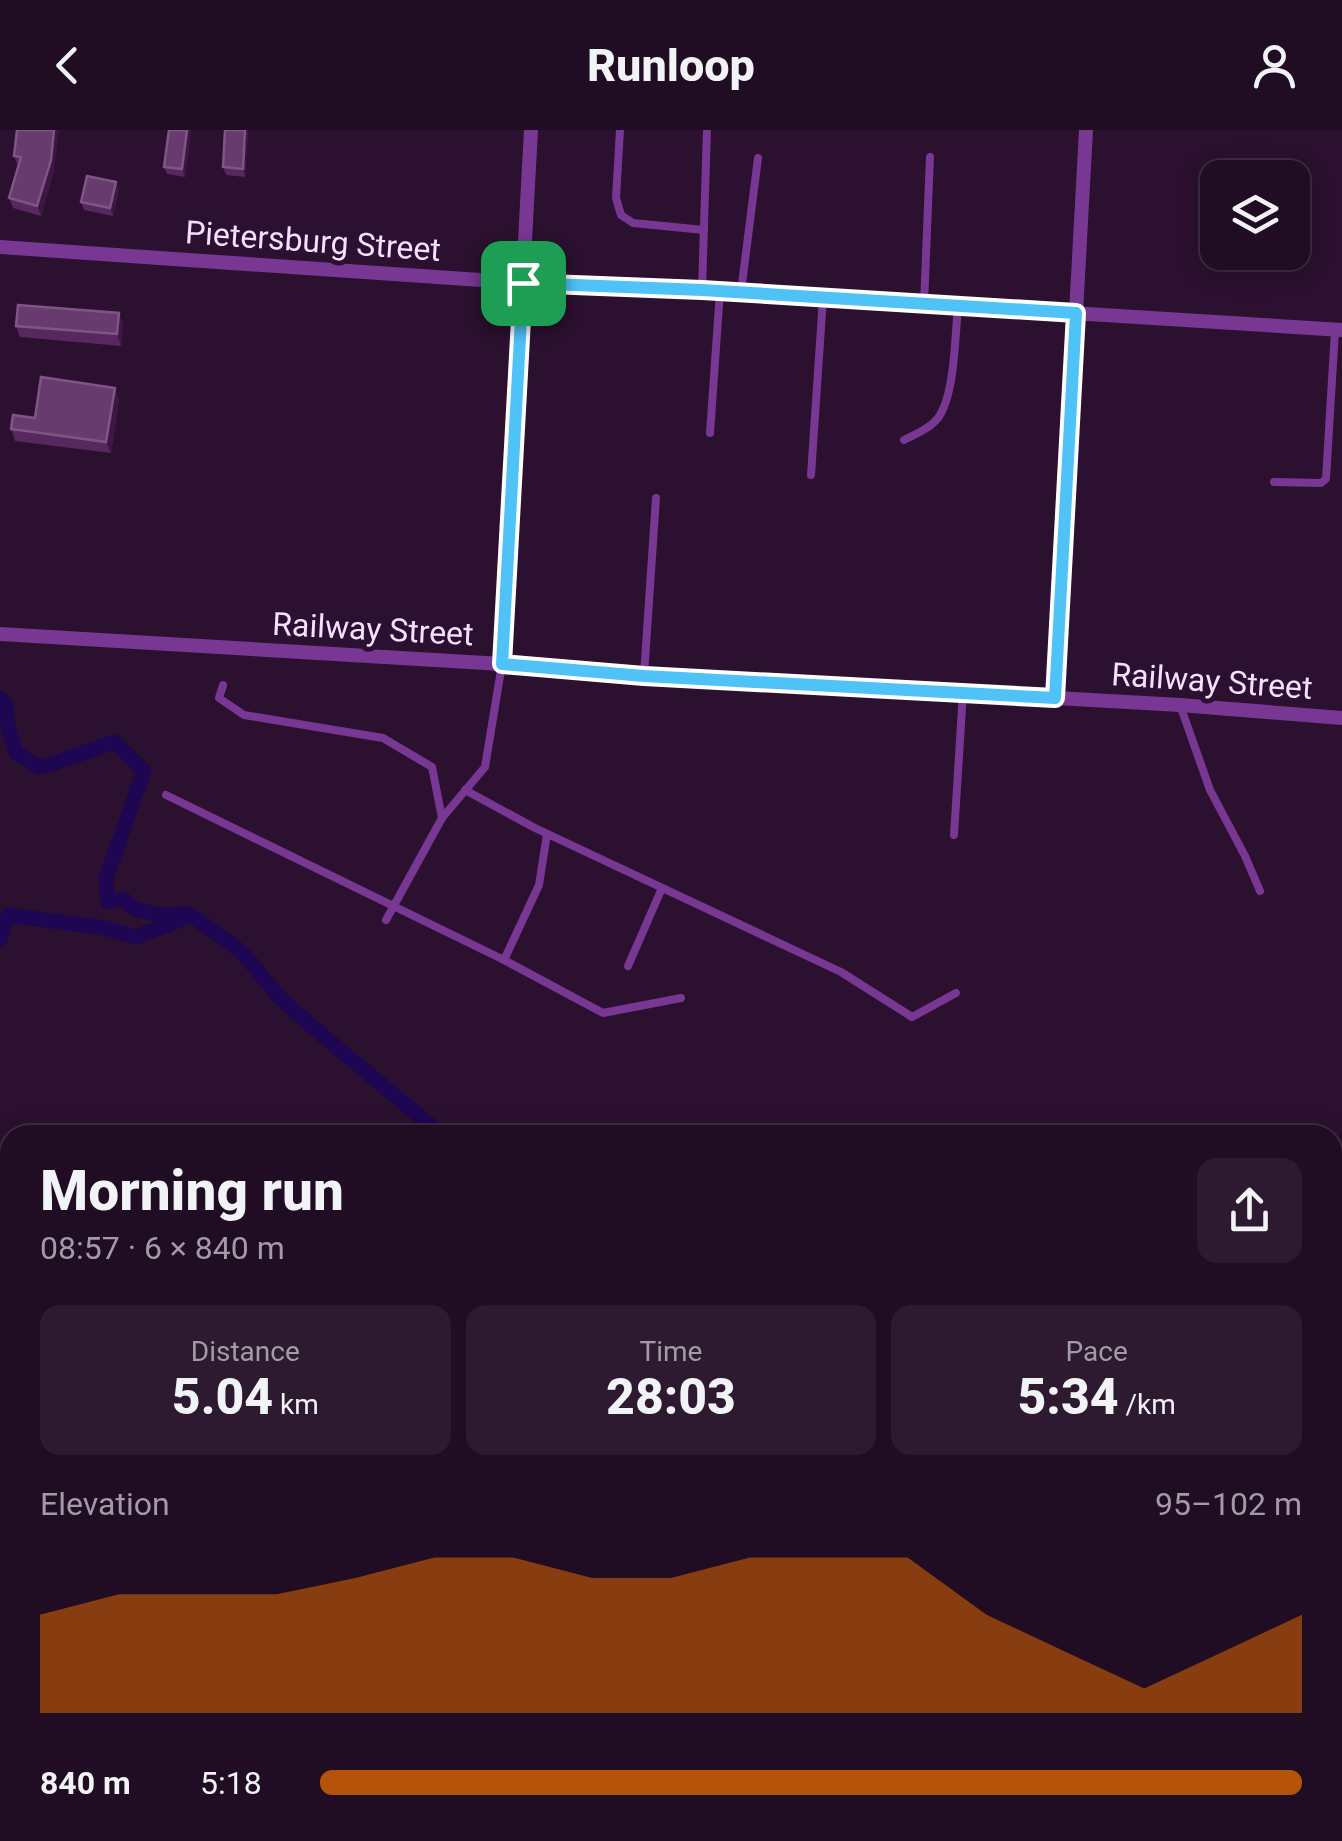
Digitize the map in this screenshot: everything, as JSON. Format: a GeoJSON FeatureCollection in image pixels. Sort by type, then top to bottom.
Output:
{"type":"FeatureCollection","features":[{"type":"Feature","properties":{"kind":"street"},"geometry":{"type":"LineString","coordinates":[[502,664],[531,130]]}},
{"type":"Feature","properties":{"kind":"street"},"geometry":{"type":"LineString","coordinates":[[1055,698],[1086,130]]}},
{"type":"Feature","properties":{"kind":"street","name":"Pietersburg Street"},"geometry":{"type":"LineString","coordinates":[[0,247],[523,283],[741,292],[1338,330]]}},
{"type":"Feature","properties":{"kind":"street","name":"Railway Street"},"geometry":{"type":"LineString","coordinates":[[0,634],[1342,718]]}},
{"type":"Feature","properties":{"kind":"lane"},"geometry":{"type":"LineString","coordinates":[[620,130],[616,198],[621,215],[632,223],[704,230]]}},
{"type":"Feature","properties":{"kind":"lane"},"geometry":{"type":"LineString","coordinates":[[702,290],[707,130]]}},
{"type":"Feature","properties":{"kind":"lane"},"geometry":{"type":"LineString","coordinates":[[924,304],[930,156]]}},
{"type":"Feature","properties":{"kind":"lane"},"geometry":{"type":"LineString","coordinates":[[741,292],[758,158]]}},
{"type":"Feature","properties":{"kind":"lane"},"geometry":{"type":"LineString","coordinates":[[710,434],[720,291]]}},
{"type":"Feature","properties":{"kind":"lane"},"geometry":{"type":"LineString","coordinates":[[811,474],[823,298]]}},
{"type":"Feature","properties":{"kind":"lane"},"geometry":{"type":"LineString","coordinates":[[904,440],[929,427],[944,408],[950,392],[958,306]]}},
{"type":"Feature","properties":{"kind":"lane"},"geometry":{"type":"LineString","coordinates":[[1274,482],[1326,479],[1338,330]]}},
{"type":"Feature","properties":{"kind":"lane"},"geometry":{"type":"LineString","coordinates":[[644,676],[656,498]]}},
{"type":"Feature","properties":{"kind":"lane"},"geometry":{"type":"LineString","coordinates":[[386,920],[442,818],[485,767],[502,664]]}},
{"type":"Feature","properties":{"kind":"lane"},"geometry":{"type":"LineString","coordinates":[[223,685],[220,698],[244,715],[383,738],[432,767],[442,818]]}},
{"type":"Feature","properties":{"kind":"lane"},"geometry":{"type":"LineString","coordinates":[[954,835],[963,692]]}},
{"type":"Feature","properties":{"kind":"lane"},"geometry":{"type":"LineString","coordinates":[[1180,706],[1210,790],[1260,891]]}},
{"type":"Feature","properties":{"kind":"lane"},"geometry":{"type":"LineString","coordinates":[[465,790],[547,834],[841,972],[912,1017],[956,993]]}},
{"type":"Feature","properties":{"kind":"lane"},"geometry":{"type":"LineString","coordinates":[[166,795],[504,960],[602,1013],[681,998]]}},
{"type":"Feature","properties":{"kind":"lane"},"geometry":{"type":"LineString","coordinates":[[504,960],[539,885],[547,834]]}},
{"type":"Feature","properties":{"kind":"lane"},"geometry":{"type":"LineString","coordinates":[[628,966],[662,888]]}},
{"type":"Feature","properties":{"kind":"building"},"geometry":{"type":"Polygon","coordinates":[[[17,130],[54,130],[51,160],[37,206],[9,198],[21,157],[14,156],[17,130]]]}},
{"type":"Feature","properties":{"kind":"building"},"geometry":{"type":"Polygon","coordinates":[[[169,130],[187,130],[182,169],[164,167],[169,130]]]}},
{"type":"Feature","properties":{"kind":"building"},"geometry":{"type":"Polygon","coordinates":[[[225,130],[245,130],[243,169],[223,167],[225,130]]]}},
{"type":"Feature","properties":{"kind":"building"},"geometry":{"type":"Polygon","coordinates":[[[87,176],[116,182],[110,208],[81,202],[87,176]]]}},
{"type":"Feature","properties":{"kind":"building"},"geometry":{"type":"Polygon","coordinates":[[[18,305],[119,313],[117,334],[16,326],[18,305]]]}},
{"type":"Feature","properties":{"kind":"building"},"geometry":{"type":"Polygon","coordinates":[[[41,377],[115,388],[106,442],[11,429],[13,415],[35,418],[41,377]]]}},
{"type":"Feature","properties":{"kind":"waterway"},"geometry":{"type":"LineString","coordinates":[[0,698],[5,703],[16,753],[39,767],[114,742],[144,771],[106,878],[108,902],[123,899],[136,909],[158,915],[189,914],[211,929],[243,953],[279,997],[309,1024],[430,1125]]}},
{"type":"Feature","properties":{"kind":"waterway"},"geometry":{"type":"LineString","coordinates":[[0,939],[8,915],[105,928],[136,937],[183,919]]}},
{"type":"Feature","properties":{"kind":"route"},"geometry":{"type":"LineString","coordinates":[[523,283],[1076,313],[1055,698],[644,676],[502,664],[523,283]]}}]}
